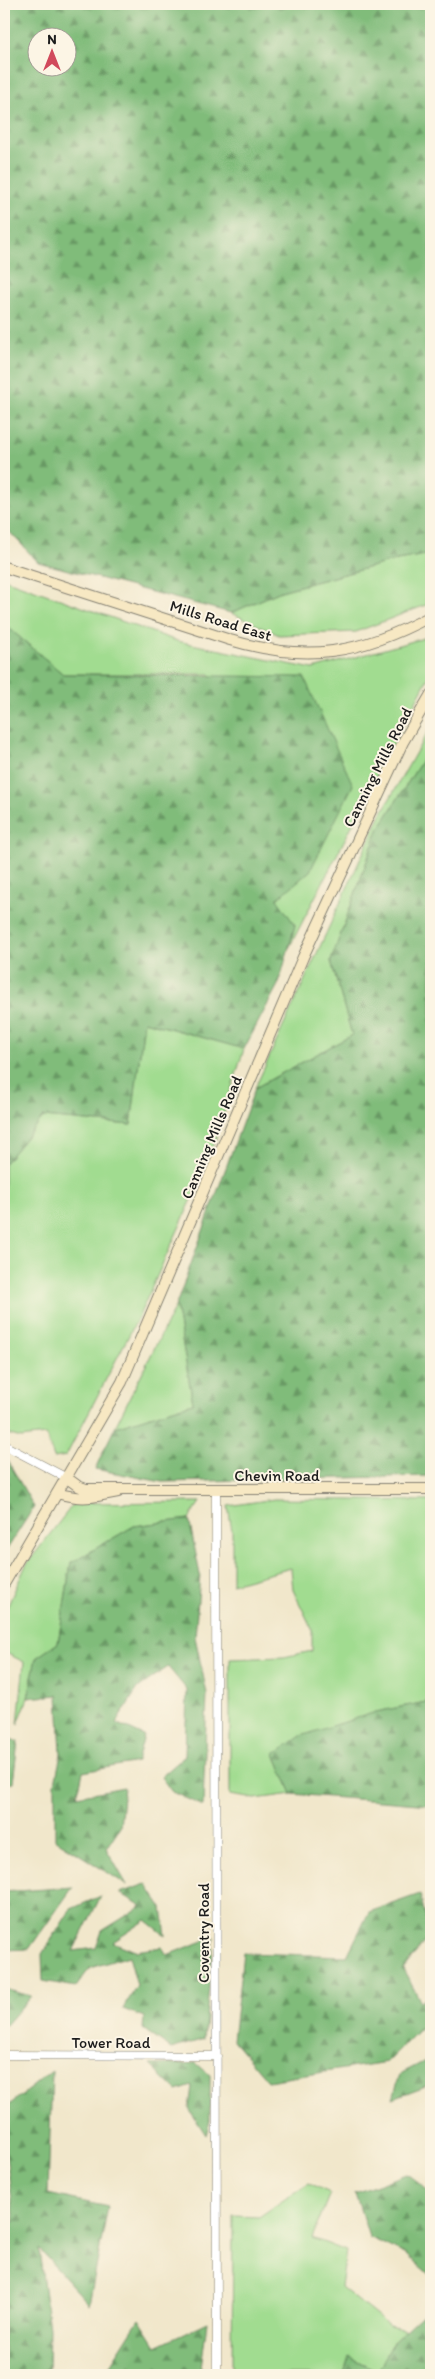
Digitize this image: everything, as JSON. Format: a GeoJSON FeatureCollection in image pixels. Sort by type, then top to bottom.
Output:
{"type":"FeatureCollection","features":[{"type":"Feature","properties":{"kind":"main road","name":"Mills Road East"},"geometry":{"type":"LineString","coordinates":[[4,567],[230,640],[284,653],[320,653],[347,649],[384,638],[431,616]]}},
{"type":"Feature","properties":{"kind":"main road","name":"Canning Mills Road"},"geometry":{"type":"LineString","coordinates":[[4,1584],[122,1382],[303,957],[403,742],[431,694]]}},
{"type":"Feature","properties":{"kind":"main road","name":"Chevin Road"},"geometry":{"type":"LineString","coordinates":[[67,1478],[86,1489],[431,1489]]}},
{"type":"Feature","properties":{"kind":"main road","name":"Chevin Road"},"geometry":{"type":"LineString","coordinates":[[57,1493],[77,1499],[90,1498],[123,1489]]}},
{"type":"Feature","properties":{"kind":"street"},"geometry":{"type":"LineString","coordinates":[[4,1445],[67,1478]]}},
{"type":"Feature","properties":{"kind":"street","name":"Coventry Road"},"geometry":{"type":"LineString","coordinates":[[216,1490],[218,2375]]}},
{"type":"Feature","properties":{"kind":"street","name":"Tower Road"},"geometry":{"type":"LineString","coordinates":[[4,2055],[218,2056]]}},
{"type":"Feature","properties":{"kind":"green space"},"geometry":{"type":"Polygon","coordinates":[[[4,4],[431,4],[431,554],[397,560],[281,591],[231,613],[38,562],[4,526],[4,4]]]}},
{"type":"Feature","properties":{"kind":"green space"},"geometry":{"type":"Polygon","coordinates":[[[431,554],[431,603],[356,632],[279,635],[231,613],[281,591],[397,560],[431,554]]]}},
{"type":"Feature","properties":{"kind":"green space"},"geometry":{"type":"Polygon","coordinates":[[[4,579],[177,641],[313,669],[431,636],[431,672],[289,948],[295,925],[276,899],[310,870],[210,674],[63,674],[4,624],[4,579]]]}},
{"type":"Feature","properties":{"kind":"green space"},"geometry":{"type":"Polygon","coordinates":[[[4,624],[63,674],[304,677],[353,785],[310,871],[277,899],[295,925],[279,983],[244,1049],[144,1021],[131,1125],[43,1117],[4,1164],[4,624]]]}},
{"type":"Feature","properties":{"kind":"green space"},"geometry":{"type":"Polygon","coordinates":[[[431,726],[431,746],[378,830],[331,961],[352,1035],[255,1088],[381,814],[431,726]]]}},
{"type":"Feature","properties":{"kind":"green space"},"geometry":{"type":"Polygon","coordinates":[[[431,746],[431,1476],[162,1482],[95,1469],[115,1427],[193,1403],[176,1305],[255,1088],[352,1035],[331,961],[378,830],[431,746]]]}},
{"type":"Feature","properties":{"kind":"green space"},"geometry":{"type":"Polygon","coordinates":[[[144,1021],[244,1049],[208,1164],[139,1316],[66,1456],[54,1458],[46,1435],[21,1438],[4,1433],[4,1164],[43,1117],[131,1125],[144,1021]]]}},
{"type":"Feature","properties":{"kind":"green space"},"geometry":{"type":"Polygon","coordinates":[[[176,1305],[193,1403],[115,1427],[176,1305]]]}},
{"type":"Feature","properties":{"kind":"green space"},"geometry":{"type":"Polygon","coordinates":[[[4,1454],[34,1507],[4,1554],[4,1454]]]}},
{"type":"Feature","properties":{"kind":"green space"},"geometry":{"type":"Polygon","coordinates":[[[274,1499],[431,1501],[431,1701],[376,1712],[275,1754],[292,1794],[255,1799],[230,1795],[230,1659],[284,1657],[312,1651],[312,1629],[293,1590],[291,1568],[232,1584],[232,1531],[228,1506],[274,1499]]]}},
{"type":"Feature","properties":{"kind":"green space"},"geometry":{"type":"Polygon","coordinates":[[[200,1502],[189,1519],[134,1526],[71,1563],[58,1643],[36,1658],[28,1698],[18,1724],[24,1662],[4,1652],[4,1614],[26,1565],[74,1503],[200,1502]]]}},
{"type":"Feature","properties":{"kind":"green space"},"geometry":{"type":"Polygon","coordinates":[[[189,1519],[200,1575],[195,1637],[207,1694],[203,1806],[172,1792],[161,1777],[185,1756],[187,1690],[168,1667],[138,1688],[116,1723],[144,1736],[137,1762],[83,1772],[77,1796],[124,1787],[120,1827],[106,1848],[127,1885],[55,1839],[55,1783],[61,1754],[58,1695],[28,1698],[36,1658],[58,1643],[71,1563],[134,1526],[189,1519]]]}},
{"type":"Feature","properties":{"kind":"green space"},"geometry":{"type":"Polygon","coordinates":[[[431,1701],[431,1805],[292,1794],[275,1754],[301,1736],[376,1712],[431,1701]]]}},
{"type":"Feature","properties":{"kind":"green space"},"geometry":{"type":"Polygon","coordinates":[[[4,1736],[18,1742],[13,1782],[4,1784],[4,1736]]]}},
{"type":"Feature","properties":{"kind":"green space"},"geometry":{"type":"Polygon","coordinates":[[[146,1884],[162,1908],[166,1936],[146,1920],[113,1942],[135,1951],[162,1947],[167,1955],[214,1937],[204,2039],[171,2049],[143,2029],[144,2017],[123,2009],[137,1986],[129,1956],[90,1968],[76,1987],[43,1981],[42,1954],[71,1909],[101,1896],[73,1951],[96,1948],[102,1931],[142,1906],[120,1893],[146,1884]]]}},
{"type":"Feature","properties":{"kind":"green space"},"geometry":{"type":"Polygon","coordinates":[[[73,1887],[29,1949],[4,1950],[4,1892],[73,1887]]]}},
{"type":"Feature","properties":{"kind":"green space"},"geometry":{"type":"Polygon","coordinates":[[[420,1894],[430,1935],[403,1969],[421,2002],[431,1994],[431,2023],[424,2025],[387,2062],[268,2081],[233,2040],[243,1953],[347,1956],[369,1912],[420,1894]]]}},
{"type":"Feature","properties":{"kind":"green space"},"geometry":{"type":"Polygon","coordinates":[[[431,1958],[431,1994],[429,1959],[431,1958]]]}},
{"type":"Feature","properties":{"kind":"green space"},"geometry":{"type":"Polygon","coordinates":[[[4,1989],[31,1996],[6,2025],[4,2025],[4,1989]]]}},
{"type":"Feature","properties":{"kind":"green space"},"geometry":{"type":"Polygon","coordinates":[[[431,2058],[431,2084],[393,2098],[400,2074],[431,2058]]]}},
{"type":"Feature","properties":{"kind":"green space"},"geometry":{"type":"Polygon","coordinates":[[[196,2063],[210,2075],[210,2121],[206,2135],[189,2109],[192,2086],[177,2091],[150,2065],[196,2063]]]}},
{"type":"Feature","properties":{"kind":"green space"},"geometry":{"type":"Polygon","coordinates":[[[52,2071],[48,2194],[108,2207],[89,2304],[39,2249],[49,2328],[48,2375],[4,2375],[4,2222],[15,2222],[5,2148],[9,2105],[52,2071]]]}},
{"type":"Feature","properties":{"kind":"green space"},"geometry":{"type":"Polygon","coordinates":[[[407,2174],[431,2193],[431,2276],[407,2255],[369,2237],[355,2193],[407,2174]]]}},
{"type":"Feature","properties":{"kind":"green space"},"geometry":{"type":"Polygon","coordinates":[[[308,2183],[330,2193],[312,2238],[346,2251],[341,2287],[389,2326],[407,2330],[394,2341],[378,2371],[349,2357],[343,2375],[232,2375],[233,2216],[259,2217],[308,2183]]]}},
{"type":"Feature","properties":{"kind":"green space"},"geometry":{"type":"Polygon","coordinates":[[[431,2291],[431,2361],[423,2375],[343,2375],[349,2357],[378,2371],[394,2341],[428,2310],[431,2291]]]}},
{"type":"Feature","properties":{"kind":"green space"},"geometry":{"type":"Polygon","coordinates":[[[139,2319],[156,2346],[207,2322],[200,2375],[82,2375],[109,2366],[139,2319]]]}}]}
